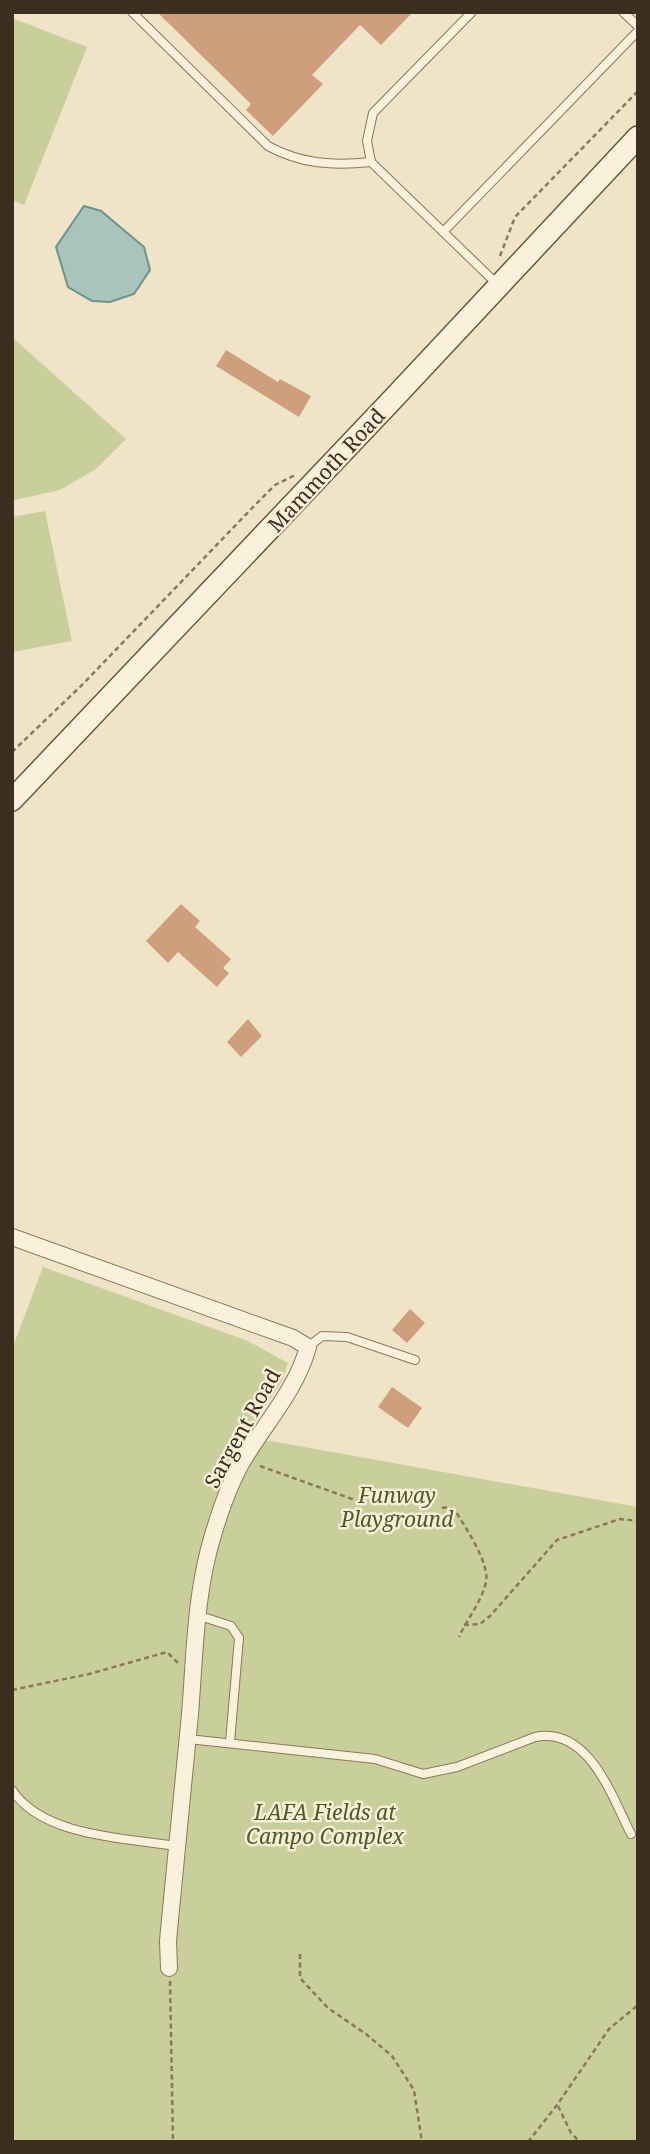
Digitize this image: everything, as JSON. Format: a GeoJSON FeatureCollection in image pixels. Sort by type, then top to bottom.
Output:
{"type":"FeatureCollection","features":[{"type":"Feature","properties":{"kind":"main road","name":"Mammoth Road"},"geometry":{"type":"LineString","coordinates":[[12,800],[638,136]]}},
{"type":"Feature","properties":{"kind":"street"},"geometry":{"type":"LineString","coordinates":[[12,1237],[293,1338],[308,1347]]}},
{"type":"Feature","properties":{"kind":"street","name":"Sargent Road"},"geometry":{"type":"LineString","coordinates":[[169,1968],[168,1941],[196,1615],[205,1562],[221,1509],[243,1460],[288,1392],[308,1347]]}},
{"type":"Feature","properties":{"kind":"lane"},"geometry":{"type":"LineString","coordinates":[[132,12],[268,146],[295,159],[309,162],[370,162]]}},
{"type":"Feature","properties":{"kind":"lane"},"geometry":{"type":"LineString","coordinates":[[624,12],[638,26]]}},
{"type":"Feature","properties":{"kind":"lane"},"geometry":{"type":"LineString","coordinates":[[468,14],[373,113],[367,141],[370,162],[499,285]]}},
{"type":"Feature","properties":{"kind":"lane"},"geometry":{"type":"LineString","coordinates":[[443,232],[638,31]]}},
{"type":"Feature","properties":{"kind":"lane"},"geometry":{"type":"LineString","coordinates":[[308,1347],[322,1336],[346,1337],[415,1360]]}},
{"type":"Feature","properties":{"kind":"lane"},"geometry":{"type":"LineString","coordinates":[[196,1615],[223,1622],[237,1632],[239,1638],[230,1742]]}},
{"type":"Feature","properties":{"kind":"lane"},"geometry":{"type":"LineString","coordinates":[[187,1739],[374,1759],[423,1774],[457,1767],[535,1737],[557,1737],[580,1749],[600,1773],[631,1834]]}},
{"type":"Feature","properties":{"kind":"lane"},"geometry":{"type":"LineString","coordinates":[[12,1790],[27,1807],[59,1825],[177,1846]]}},
{"type":"Feature","properties":{"kind":"path"},"geometry":{"type":"LineString","coordinates":[[498,261],[515,217],[638,91]]}},
{"type":"Feature","properties":{"kind":"path"},"geometry":{"type":"LineString","coordinates":[[12,752],[82,685],[256,504],[283,480],[304,469]]}},
{"type":"Feature","properties":{"kind":"path"},"geometry":{"type":"LineString","coordinates":[[243,1460],[366,1504]]}},
{"type":"Feature","properties":{"kind":"path"},"geometry":{"type":"LineString","coordinates":[[442,1508],[448,1507],[456,1512],[487,1573],[483,1591],[459,1637]]}},
{"type":"Feature","properties":{"kind":"path"},"geometry":{"type":"LineString","coordinates":[[464,1625],[480,1624],[489,1616],[557,1540],[621,1519],[638,1521]]}},
{"type":"Feature","properties":{"kind":"path"},"geometry":{"type":"LineString","coordinates":[[12,1690],[89,1674],[167,1651],[173,1660],[193,1674]]}},
{"type":"Feature","properties":{"kind":"path"},"geometry":{"type":"LineString","coordinates":[[300,1954],[300,1978],[328,2008],[366,2034],[391,2056],[414,2091],[422,2142]]}},
{"type":"Feature","properties":{"kind":"path"},"geometry":{"type":"LineString","coordinates":[[169,1968],[173,2142]]}},
{"type":"Feature","properties":{"kind":"path"},"geometry":{"type":"LineString","coordinates":[[528,2142],[609,2029],[638,2005]]}},
{"type":"Feature","properties":{"kind":"path"},"geometry":{"type":"LineString","coordinates":[[557,2105],[570,2133],[580,2142]]}},
{"type":"Feature","properties":{"kind":"green space"},"geometry":{"type":"Polygon","coordinates":[[[12,18],[87,47],[24,205],[12,200],[12,18]]]}},
{"type":"Feature","properties":{"kind":"green space"},"geometry":{"type":"Polygon","coordinates":[[[12,337],[126,439],[96,469],[60,490],[15,500],[12,500],[12,337]]]}},
{"type":"Feature","properties":{"kind":"green space"},"geometry":{"type":"Polygon","coordinates":[[[45,511],[72,641],[12,652],[12,517],[45,511]]]}},
{"type":"Feature","properties":{"kind":"green space","name":"LAFA Fields at Campo Complex"},"geometry":{"type":"Polygon","coordinates":[[[43,1267],[248,1341],[288,1363],[282,1381],[243,1440],[271,1441],[638,1507],[638,2142],[12,2142],[12,1349],[43,1267]]]}},
{"type":"Feature","properties":{"kind":"water"},"geometry":{"type":"Polygon","coordinates":[[[84,206],[101,211],[144,247],[150,270],[134,294],[110,302],[92,301],[68,287],[56,247],[84,206]]]}},
{"type":"Feature","properties":{"kind":"building"},"geometry":{"type":"Polygon","coordinates":[[[157,12],[413,12],[381,45],[360,25],[312,75],[323,84],[273,136],[246,110],[251,104],[157,12]]]}},
{"type":"Feature","properties":{"kind":"building"},"geometry":{"type":"Polygon","coordinates":[[[226,350],[278,382],[280,379],[311,396],[299,417],[216,366],[226,350]]]}},
{"type":"Feature","properties":{"kind":"building"},"geometry":{"type":"Polygon","coordinates":[[[181,904],[200,921],[195,927],[231,959],[223,968],[229,973],[217,987],[178,952],[168,963],[146,941],[181,904]]]}},
{"type":"Feature","properties":{"kind":"building"},"geometry":{"type":"Polygon","coordinates":[[[248,1019],[262,1036],[241,1057],[227,1042],[248,1019]]]}},
{"type":"Feature","properties":{"kind":"building"},"geometry":{"type":"Polygon","coordinates":[[[410,1309],[425,1323],[407,1343],[392,1330],[410,1309]]]}},
{"type":"Feature","properties":{"kind":"building"},"geometry":{"type":"Polygon","coordinates":[[[392,1387],[422,1408],[408,1428],[378,1407],[392,1387]]]}},
{"type":"Feature","properties":{"kind":"park label","name":"Funway Playground"},"geometry":{"type":"Point","coordinates":[397,1507]}}]}
